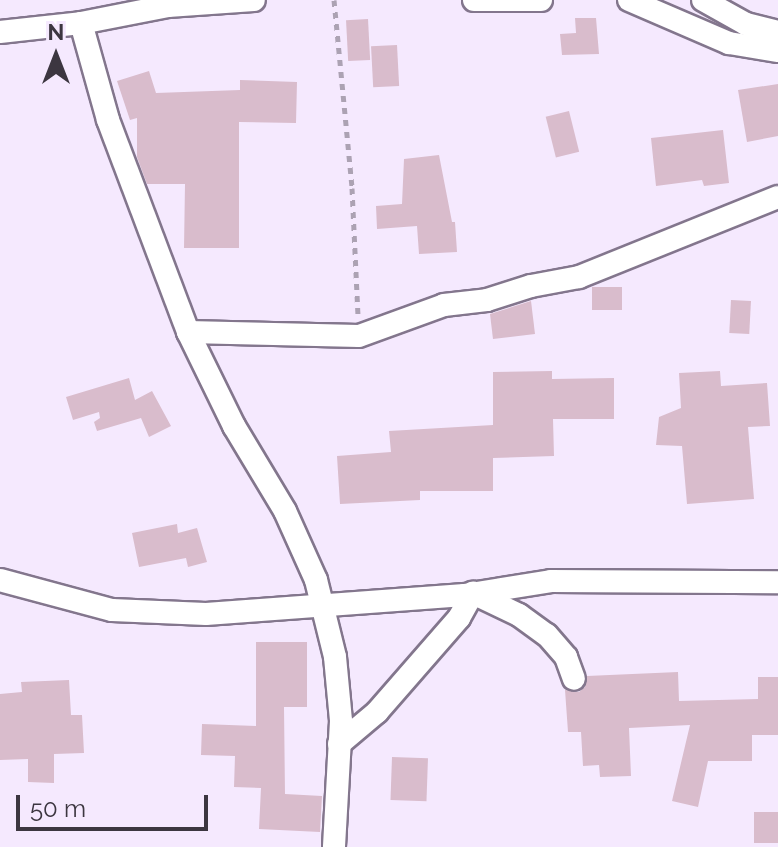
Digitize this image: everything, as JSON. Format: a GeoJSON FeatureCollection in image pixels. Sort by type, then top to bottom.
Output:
{"type":"FeatureCollection","features":[{"type":"Feature","properties":{"kind":"street"},"geometry":{"type":"LineString","coordinates":[[0,32],[81,23],[168,3],[254,0]]}},
{"type":"Feature","properties":{"kind":"street"},"geometry":{"type":"LineString","coordinates":[[474,0],[541,0]]}},
{"type":"Feature","properties":{"kind":"street"},"geometry":{"type":"LineString","coordinates":[[629,0],[729,43],[778,51]]}},
{"type":"Feature","properties":{"kind":"street"},"geometry":{"type":"LineString","coordinates":[[703,0],[746,24],[778,32]]}},
{"type":"Feature","properties":{"kind":"street"},"geometry":{"type":"LineString","coordinates":[[81,23],[108,120],[188,332],[234,426],[285,511],[312,570],[324,606],[335,657],[339,744],[334,847]]}},
{"type":"Feature","properties":{"kind":"street"},"geometry":{"type":"LineString","coordinates":[[188,332],[359,336],[444,305],[487,300],[531,286],[579,277],[778,197]]}},
{"type":"Feature","properties":{"kind":"street"},"geometry":{"type":"LineString","coordinates":[[0,580],[112,610],[206,614],[473,593],[551,581],[778,582]]}},
{"type":"Feature","properties":{"kind":"street"},"geometry":{"type":"LineString","coordinates":[[473,593],[519,615],[547,635],[566,657],[574,679]]}},
{"type":"Feature","properties":{"kind":"street"},"geometry":{"type":"LineString","coordinates":[[339,744],[377,712],[459,618],[473,593]]}},
{"type":"Feature","properties":{"kind":"path"},"geometry":{"type":"LineString","coordinates":[[334,0],[352,188],[359,336]]}},
{"type":"Feature","properties":{"kind":"building"},"geometry":{"type":"Polygon","coordinates":[[[575,18],[596,18],[599,54],[562,55],[560,34],[576,33],[575,18]]]}},
{"type":"Feature","properties":{"kind":"building"},"geometry":{"type":"Polygon","coordinates":[[[368,19],[370,60],[348,61],[346,20],[368,19]]]}},
{"type":"Feature","properties":{"kind":"building"},"geometry":{"type":"Polygon","coordinates":[[[397,45],[399,86],[373,87],[371,46],[397,45]]]}},
{"type":"Feature","properties":{"kind":"building"},"geometry":{"type":"Polygon","coordinates":[[[149,71],[156,93],[240,90],[240,80],[297,82],[296,123],[239,122],[239,248],[184,248],[185,184],[147,184],[137,157],[137,118],[130,120],[117,81],[149,71]]]}},
{"type":"Feature","properties":{"kind":"building"},"geometry":{"type":"Polygon","coordinates":[[[778,84],[778,136],[747,142],[738,90],[778,84]]]}},
{"type":"Feature","properties":{"kind":"building"},"geometry":{"type":"Polygon","coordinates":[[[569,111],[579,152],[556,158],[546,117],[569,111]]]}},
{"type":"Feature","properties":{"kind":"building"},"geometry":{"type":"Polygon","coordinates":[[[723,130],[729,183],[704,186],[702,180],[656,186],[651,138],[723,130]]]}},
{"type":"Feature","properties":{"kind":"building"},"geometry":{"type":"Polygon","coordinates":[[[439,155],[452,222],[455,222],[457,252],[419,254],[417,226],[377,229],[376,206],[402,204],[404,159],[439,155]]]}},
{"type":"Feature","properties":{"kind":"building"},"geometry":{"type":"Polygon","coordinates":[[[592,287],[622,287],[622,310],[592,310],[592,287]]]}},
{"type":"Feature","properties":{"kind":"building"},"geometry":{"type":"Polygon","coordinates":[[[731,300],[751,301],[749,334],[729,333],[731,300]]]}},
{"type":"Feature","properties":{"kind":"building"},"geometry":{"type":"Polygon","coordinates":[[[531,301],[535,334],[493,339],[490,314],[531,301]]]}},
{"type":"Feature","properties":{"kind":"building"},"geometry":{"type":"Polygon","coordinates":[[[552,371],[552,379],[614,378],[614,419],[553,419],[554,456],[493,458],[493,491],[420,491],[420,500],[340,504],[337,456],[391,452],[389,431],[493,425],[493,372],[552,371]]]}},
{"type":"Feature","properties":{"kind":"building"},"geometry":{"type":"Polygon","coordinates":[[[720,371],[721,386],[767,383],[770,426],[748,427],[754,499],[687,504],[682,446],[656,445],[659,417],[681,408],[679,373],[720,371]]]}},
{"type":"Feature","properties":{"kind":"building"},"geometry":{"type":"Polygon","coordinates":[[[129,378],[135,400],[152,391],[171,426],[149,437],[141,418],[97,431],[94,422],[100,418],[99,412],[73,420],[66,397],[129,378]]]}},
{"type":"Feature","properties":{"kind":"building"},"geometry":{"type":"Polygon","coordinates":[[[177,524],[178,533],[197,528],[207,562],[188,567],[186,558],[139,567],[132,533],[177,524]]]}},
{"type":"Feature","properties":{"kind":"building"},"geometry":{"type":"Polygon","coordinates":[[[256,642],[307,642],[307,707],[284,707],[285,794],[322,796],[320,832],[259,829],[261,788],[234,787],[235,756],[201,755],[202,724],[256,726],[256,642]]]}},
{"type":"Feature","properties":{"kind":"building"},"geometry":{"type":"Polygon","coordinates":[[[678,672],[679,701],[758,699],[758,677],[778,677],[778,735],[752,735],[752,761],[708,761],[698,807],[672,801],[690,725],[629,728],[631,776],[600,777],[599,765],[583,766],[581,732],[568,732],[565,690],[579,692],[585,687],[587,676],[678,672]]]}},
{"type":"Feature","properties":{"kind":"building"},"geometry":{"type":"Polygon","coordinates":[[[69,680],[71,715],[82,715],[84,753],[54,754],[54,783],[28,782],[28,759],[0,760],[0,694],[22,692],[21,682],[69,680]]]}},
{"type":"Feature","properties":{"kind":"building"},"geometry":{"type":"Polygon","coordinates":[[[392,757],[428,758],[426,801],[390,800],[392,757]]]}},
{"type":"Feature","properties":{"kind":"building"},"geometry":{"type":"Polygon","coordinates":[[[754,812],[778,812],[778,843],[754,843],[754,812]]]}}]}
